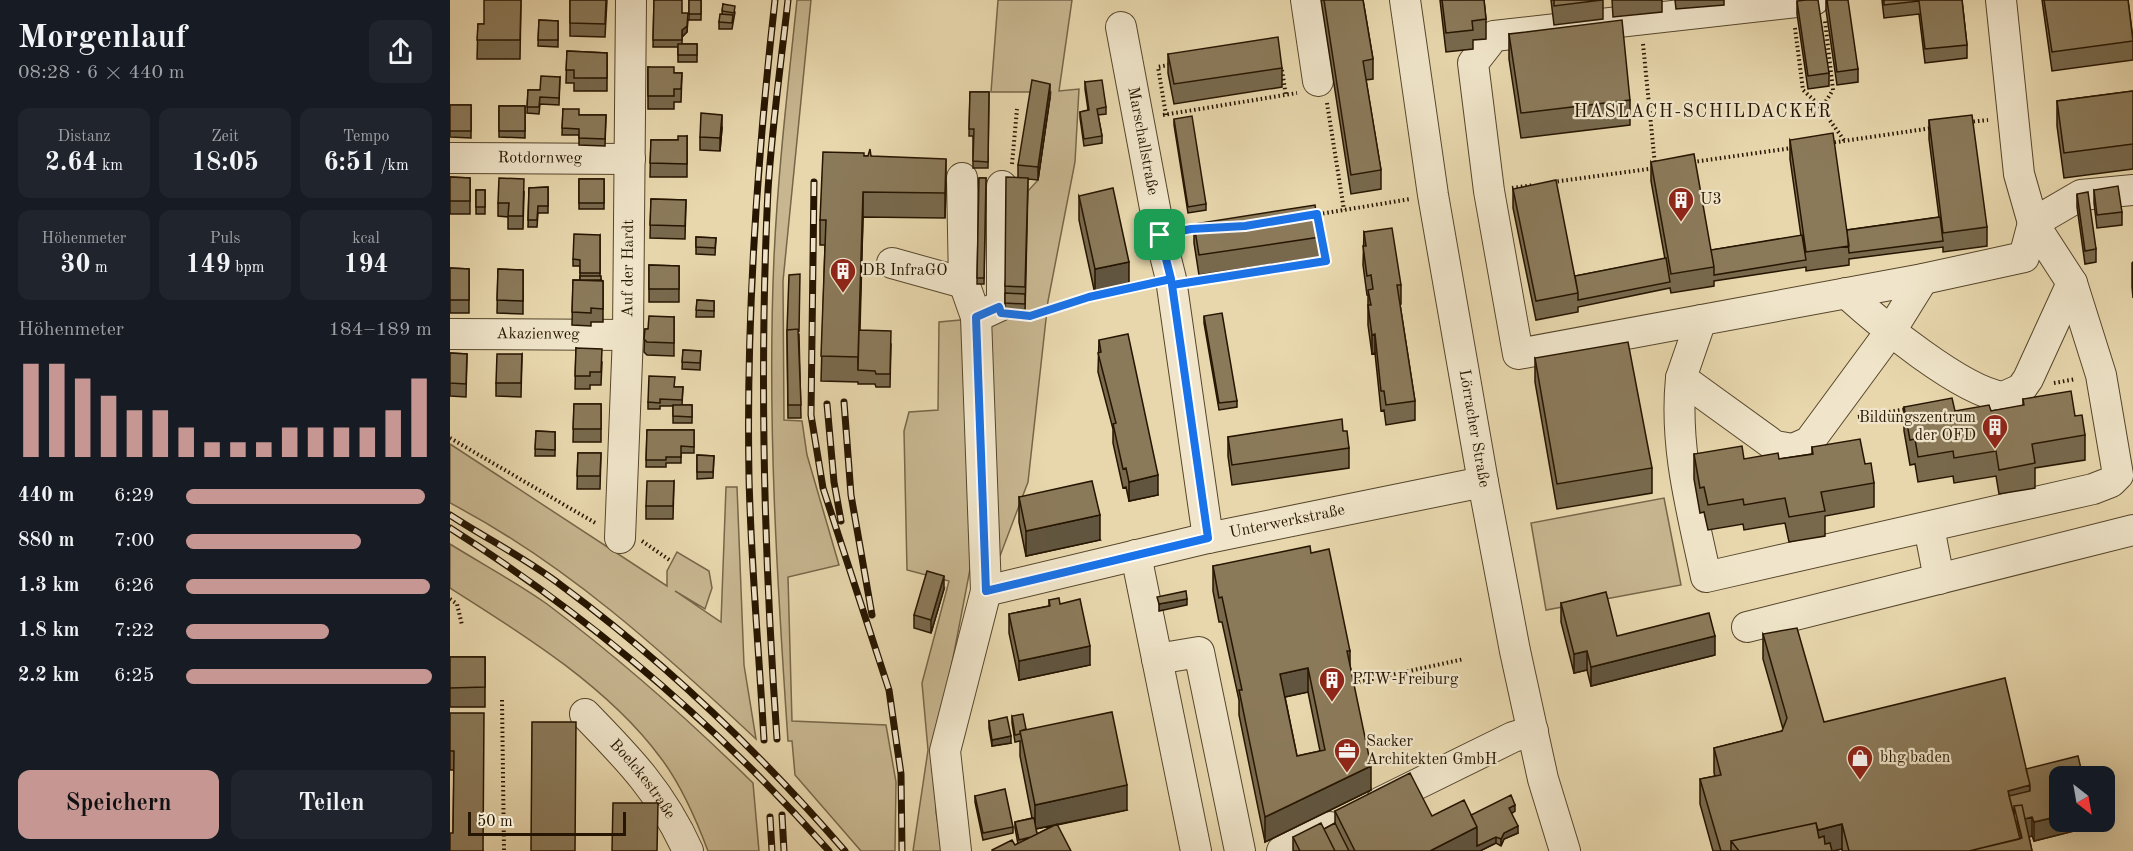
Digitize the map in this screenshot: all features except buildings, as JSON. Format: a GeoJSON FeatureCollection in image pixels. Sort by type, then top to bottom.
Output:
{"type":"FeatureCollection","features":[{"type":"Feature","properties":{"kind":"street","name":"Auf der Hardt"},"geometry":{"type":"LineString","coordinates":[[620,538],[628,335],[631,0]]}},
{"type":"Feature","properties":{"kind":"street"},"geometry":{"type":"LineString","coordinates":[[1306,0],[1322,90]]}},
{"type":"Feature","properties":{"kind":"street","name":"Lörracher Straße"},"geometry":{"type":"LineString","coordinates":[[1405,0],[1433,195],[1483,482],[1543,779],[1565,851]]}},
{"type":"Feature","properties":{"kind":"street"},"geometry":{"type":"LineString","coordinates":[[1701,320],[1681,378],[1678,427],[1680,453],[1706,578],[2093,489],[2111,482],[2118,475],[2101,375],[2072,283],[2033,223],[2019,174],[2001,0]]}},
{"type":"Feature","properties":{"kind":"street"},"geometry":{"type":"LineString","coordinates":[[1810,5],[1494,36],[1473,63],[1489,191],[1518,354],[1923,279],[2024,257],[2033,223],[2080,195],[2133,190]]}},
{"type":"Feature","properties":{"kind":"street","name":"Marschallstraße"},"geometry":{"type":"LineString","coordinates":[[1121,27],[1152,117],[1160,235],[1172,282],[1208,538]]}},
{"type":"Feature","properties":{"kind":"street","name":"Rotdornweg"},"geometry":{"type":"LineString","coordinates":[[450,158],[630,159]]}},
{"type":"Feature","properties":{"kind":"street"},"geometry":{"type":"LineString","coordinates":[[956,851],[945,751],[986,591],[978,301],[962,178]]}},
{"type":"Feature","properties":{"kind":"street"},"geometry":{"type":"LineString","coordinates":[[892,263],[978,301],[1002,305],[1002,186]]}},
{"type":"Feature","properties":{"kind":"street"},"geometry":{"type":"LineString","coordinates":[[1681,378],[1775,446],[1793,449],[1809,441],[1890,332],[1923,279]]}},
{"type":"Feature","properties":{"kind":"street"},"geometry":{"type":"LineString","coordinates":[[1846,293],[1890,332],[1991,396],[2003,397],[2020,389],[2072,283]]}},
{"type":"Feature","properties":{"kind":"street","name":"Akazienweg"},"geometry":{"type":"LineString","coordinates":[[450,334],[628,335]]}},
{"type":"Feature","properties":{"kind":"street","name":"Unterwerkstraße"},"geometry":{"type":"LineString","coordinates":[[986,591],[1208,538],[1483,482]]}},
{"type":"Feature","properties":{"kind":"street"},"geometry":{"type":"LineString","coordinates":[[1929,526],[1939,579]]}},
{"type":"Feature","properties":{"kind":"street"},"geometry":{"type":"LineString","coordinates":[[1747,627],[2133,530]]}},
{"type":"Feature","properties":{"kind":"street"},"geometry":{"type":"LineString","coordinates":[[1136,555],[1196,851]]}},
{"type":"Feature","properties":{"kind":"street"},"geometry":{"type":"LineString","coordinates":[[1157,659],[1199,652],[1240,851]]}},
{"type":"Feature","properties":{"kind":"street","name":"Boelckestraße"},"geometry":{"type":"LineString","coordinates":[[585,714],[656,791],[675,822],[688,851]]}},
{"type":"Feature","properties":{"kind":"street"},"geometry":{"type":"LineString","coordinates":[[1282,851],[1503,742],[1533,731]]}},
{"type":"Feature","properties":{"kind":"path"},"geometry":{"type":"LineString","coordinates":[[1810,5],[1833,90],[1821,109]]}},
{"type":"Feature","properties":{"kind":"path"},"geometry":{"type":"LineString","coordinates":[[1810,5],[1803,90],[1821,109],[1844,141]]}},
{"type":"Feature","properties":{"kind":"path"},"geometry":{"type":"LineString","coordinates":[[1641,20],[1655,168]]}},
{"type":"Feature","properties":{"kind":"path"},"geometry":{"type":"LineString","coordinates":[[1179,63],[1158,67],[1152,117],[1288,95],[1280,60]]}},
{"type":"Feature","properties":{"kind":"path"},"geometry":{"type":"LineString","coordinates":[[1322,90],[1344,210]]}},
{"type":"Feature","properties":{"kind":"path"},"geometry":{"type":"LineString","coordinates":[[1002,186],[1012,168],[1017,109]]}},
{"type":"Feature","properties":{"kind":"path"},"geometry":{"type":"LineString","coordinates":[[1968,123],[2013,116]]}},
{"type":"Feature","properties":{"kind":"path"},"geometry":{"type":"LineString","coordinates":[[1820,144],[1934,128]]}},
{"type":"Feature","properties":{"kind":"path"},"geometry":{"type":"LineString","coordinates":[[1691,163],[1797,147]]}},
{"type":"Feature","properties":{"kind":"path"},"geometry":{"type":"LineString","coordinates":[[1549,183],[1667,166]]}},
{"type":"Feature","properties":{"kind":"path"},"geometry":{"type":"LineString","coordinates":[[1489,191],[1537,185]]}},
{"type":"Feature","properties":{"kind":"path"},"geometry":{"type":"LineString","coordinates":[[1306,216],[1417,198]]}},
{"type":"Feature","properties":{"kind":"path"},"geometry":{"type":"LineString","coordinates":[[978,301],[1001,313],[1030,316],[1089,297],[1172,282],[1326,261],[1317,214]]}},
{"type":"Feature","properties":{"kind":"path"},"geometry":{"type":"LineString","coordinates":[[1160,235],[1202,229]]}},
{"type":"Feature","properties":{"kind":"path"},"geometry":{"type":"LineString","coordinates":[[2020,389],[2101,375]]}},
{"type":"Feature","properties":{"kind":"path"},"geometry":{"type":"LineString","coordinates":[[1822,423],[1912,408]]}},
{"type":"Feature","properties":{"kind":"path"},"geometry":{"type":"LineString","coordinates":[[450,438],[620,538],[639,539],[671,561]]}},
{"type":"Feature","properties":{"kind":"path"},"geometry":{"type":"LineString","coordinates":[[450,599],[457,604],[462,625]]}},
{"type":"Feature","properties":{"kind":"path"},"geometry":{"type":"LineString","coordinates":[[1349,684],[1464,659]]}},
{"type":"Feature","properties":{"kind":"path"},"geometry":{"type":"LineString","coordinates":[[502,700],[504,851]]}},
{"type":"Feature","properties":{"kind":"shaded area"},"geometry":{"type":"Polygon","coordinates":[[[797,0],[811,0],[783,281],[784,420],[802,421],[807,455],[839,565],[788,577],[792,721],[886,725],[896,782],[895,851],[861,851],[795,775],[792,741],[788,741],[774,499],[772,317],[778,193],[797,0]]]}},
{"type":"Feature","properties":{"kind":"shaded area"},"geometry":{"type":"Polygon","coordinates":[[[998,0],[1072,0],[1059,91],[1079,89],[1075,162],[1048,301],[1028,482],[1000,556],[971,564],[935,752],[936,812],[942,851],[913,851],[928,750],[922,683],[949,581],[907,570],[904,431],[909,412],[938,410],[939,322],[1025,314],[1028,191],[1038,180],[1051,92],[991,92],[998,0]]]}},
{"type":"Feature","properties":{"kind":"shaded area"},"geometry":{"type":"Polygon","coordinates":[[[450,444],[667,586],[667,571],[677,552],[709,571],[712,588],[705,609],[675,591],[721,622],[726,487],[737,487],[744,665],[756,739],[648,641],[573,581],[492,527],[450,503],[450,444]]]}},
{"type":"Feature","properties":{"kind":"shaded area"},"geometry":{"type":"Polygon","coordinates":[[[1664,498],[1681,585],[1546,610],[1531,523],[1664,498]]]}},
{"type":"Feature","properties":{"kind":"shaded area"},"geometry":{"type":"Polygon","coordinates":[[[450,544],[547,604],[601,646],[653,690],[753,783],[759,851],[708,851],[687,802],[668,767],[616,708],[535,643],[450,588],[450,544]]]}},
{"type":"Feature","properties":{"kind":"railway"},"geometry":{"type":"LineString","coordinates":[[764,740],[750,510],[749,357],[758,179],[775,0]]}},
{"type":"Feature","properties":{"kind":"railway"},"geometry":{"type":"LineString","coordinates":[[777,739],[764,464],[765,259],[774,118],[788,0]]}},
{"type":"Feature","properties":{"kind":"railway"},"geometry":{"type":"LineString","coordinates":[[814,182],[811,415],[823,488],[889,690],[901,774],[902,851]]}},
{"type":"Feature","properties":{"kind":"railway"},"geometry":{"type":"LineString","coordinates":[[844,402],[851,495],[872,615]]}},
{"type":"Feature","properties":{"kind":"railway"},"geometry":{"type":"LineString","coordinates":[[827,404],[834,482],[841,521]]}},
{"type":"Feature","properties":{"kind":"railway"},"geometry":{"type":"LineString","coordinates":[[450,515],[549,576],[638,646],[746,745],[845,851]]}},
{"type":"Feature","properties":{"kind":"railway"},"geometry":{"type":"LineString","coordinates":[[450,528],[553,599],[651,676],[742,760],[829,851]]}},
{"type":"Feature","properties":{"kind":"railway"},"geometry":{"type":"LineString","coordinates":[[782,815],[784,851]]}},
{"type":"Feature","properties":{"kind":"railway"},"geometry":{"type":"LineString","coordinates":[[770,817],[772,851]]}},
{"type":"Feature","properties":{"kind":"place","name":"U3"},"geometry":{"type":"Point","coordinates":[1681,223]}},
{"type":"Feature","properties":{"kind":"place","name":"DB InfraGO"},"geometry":{"type":"Point","coordinates":[843,294]}},
{"type":"Feature","properties":{"kind":"place","name":"Bildungszentrum der OFD"},"geometry":{"type":"Point","coordinates":[1995,450]}},
{"type":"Feature","properties":{"kind":"place","name":"PTW-Freiburg"},"geometry":{"type":"Point","coordinates":[1332,703]}},
{"type":"Feature","properties":{"kind":"place","name":"Sacker Architekten GmbH"},"geometry":{"type":"Point","coordinates":[1347,774]}},
{"type":"Feature","properties":{"kind":"place","name":"bhg baden"},"geometry":{"type":"Point","coordinates":[1860,781]}},
{"type":"Feature","properties":{"kind":"district","name":"HASLACH-SCHILDACKER"},"geometry":{"type":"Point","coordinates":[1703,112]}},
{"type":"Feature","properties":{"kind":"route"},"geometry":{"type":"LineString","coordinates":[[1317,214],[1326,261],[1172,285],[1208,538],[986,591],[976,317],[999,307],[1001,313],[1030,316],[1089,297],[1171,279],[1160,235],[1191,229],[1245,226],[1317,214]]}}]}
